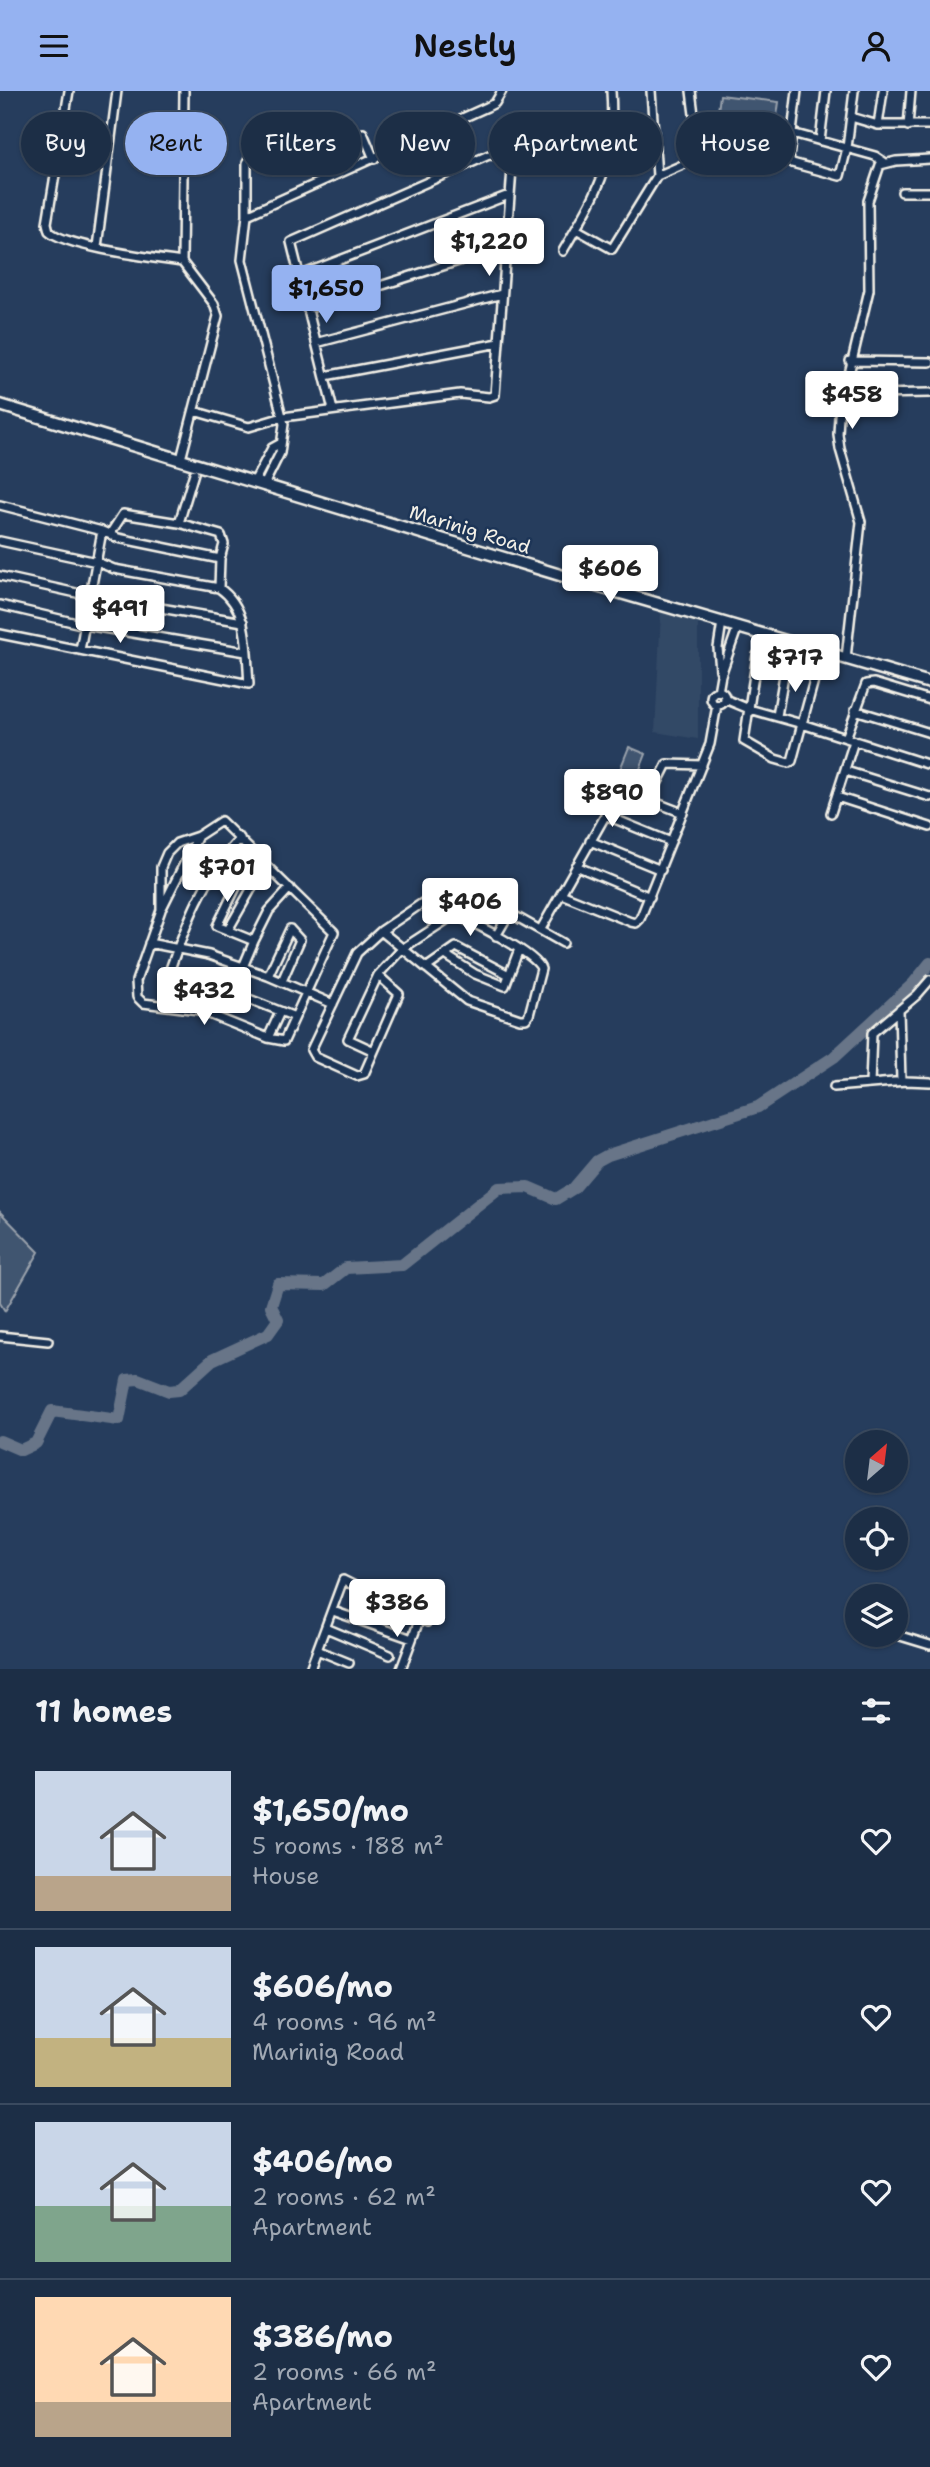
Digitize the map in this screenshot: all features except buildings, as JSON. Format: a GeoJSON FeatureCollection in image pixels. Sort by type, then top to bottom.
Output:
{"type":"FeatureCollection","features":[{"type":"Feature","properties":{"kind":"street"},"geometry":{"type":"LineString","coordinates":[[69,91],[47,227],[56,236],[97,247],[182,262]]}},
{"type":"Feature","properties":{"kind":"street"},"geometry":{"type":"LineString","coordinates":[[97,247],[117,91]]}},
{"type":"Feature","properties":{"kind":"street"},"geometry":{"type":"LineString","coordinates":[[181,459],[218,316],[214,304],[182,262],[184,91]]}},
{"type":"Feature","properties":{"kind":"street"},"geometry":{"type":"LineString","coordinates":[[247,215],[487,107],[495,103],[502,91]]}},
{"type":"Feature","properties":{"kind":"street"},"geometry":{"type":"LineString","coordinates":[[563,251],[595,195],[610,155],[613,127],[611,91]]}},
{"type":"Feature","properties":{"kind":"street"},"geometry":{"type":"LineString","coordinates":[[651,91],[657,176]]}},
{"type":"Feature","properties":{"kind":"street"},"geometry":{"type":"LineString","coordinates":[[576,229],[612,249],[657,176],[692,161],[699,153],[691,91]]}},
{"type":"Feature","properties":{"kind":"street"},"geometry":{"type":"LineString","coordinates":[[794,112],[797,91]]}},
{"type":"Feature","properties":{"kind":"street"},"geometry":{"type":"LineString","coordinates":[[820,141],[826,91]]}},
{"type":"Feature","properties":{"kind":"street"},"geometry":{"type":"LineString","coordinates":[[795,164],[840,176],[847,148],[854,91]]}},
{"type":"Feature","properties":{"kind":"street"},"geometry":{"type":"LineString","coordinates":[[878,125],[883,91]]}},
{"type":"Feature","properties":{"kind":"street"},"geometry":{"type":"LineString","coordinates":[[908,126],[911,91]]}},
{"type":"Feature","properties":{"kind":"street"},"geometry":{"type":"LineString","coordinates":[[851,117],[878,125],[930,125]]}},
{"type":"Feature","properties":{"kind":"street"},"geometry":{"type":"LineString","coordinates":[[259,483],[272,448],[281,443],[284,431],[283,417],[242,260],[247,215],[247,163],[250,157],[363,133],[374,159]]}},
{"type":"Feature","properties":{"kind":"street"},"geometry":{"type":"LineString","coordinates":[[795,134],[875,156],[884,162],[930,159]]}},
{"type":"Feature","properties":{"kind":"street"},"geometry":{"type":"LineString","coordinates":[[194,411],[249,426],[283,417],[333,410],[460,394],[489,397],[495,394],[511,163],[505,156],[489,155],[291,242],[333,410]]}},
{"type":"Feature","properties":{"kind":"street"},"geometry":{"type":"LineString","coordinates":[[846,659],[860,522],[838,434],[839,417],[850,361],[869,290],[867,201],[876,169],[884,162]]}},
{"type":"Feature","properties":{"kind":"street"},"geometry":{"type":"LineString","coordinates":[[902,192],[930,192]]}},
{"type":"Feature","properties":{"kind":"street"},"geometry":{"type":"LineString","coordinates":[[298,276],[509,195]]}},
{"type":"Feature","properties":{"kind":"street"},"geometry":{"type":"LineString","coordinates":[[307,309],[506,246]]}},
{"type":"Feature","properties":{"kind":"street"},"geometry":{"type":"LineString","coordinates":[[316,343],[502,293]]}},
{"type":"Feature","properties":{"kind":"street"},"geometry":{"type":"LineString","coordinates":[[325,376],[499,343]]}},
{"type":"Feature","properties":{"kind":"street"},"geometry":{"type":"LineString","coordinates":[[850,361],[930,362]]}},
{"type":"Feature","properties":{"kind":"street"},"geometry":{"type":"LineString","coordinates":[[871,394],[930,393]]}},
{"type":"Feature","properties":{"kind":"street","name":"Marinig Road"},"geometry":{"type":"LineString","coordinates":[[0,405],[930,683]]}},
{"type":"Feature","properties":{"kind":"street"},"geometry":{"type":"LineString","coordinates":[[179,523],[194,474]]}},
{"type":"Feature","properties":{"kind":"street"},"geometry":{"type":"LineString","coordinates":[[0,505],[118,538],[220,559]]}},
{"type":"Feature","properties":{"kind":"street"},"geometry":{"type":"LineString","coordinates":[[80,650],[97,562],[106,533],[123,514],[179,523],[221,535],[224,544],[220,559],[219,588]]}},
{"type":"Feature","properties":{"kind":"street"},"geometry":{"type":"LineString","coordinates":[[0,541],[97,562],[114,569],[219,588],[232,600],[243,622],[249,684],[0,634]]}},
{"type":"Feature","properties":{"kind":"street"},"geometry":{"type":"LineString","coordinates":[[0,576],[90,596],[243,622]]}},
{"type":"Feature","properties":{"kind":"street"},"geometry":{"type":"LineString","coordinates":[[0,605],[85,625],[246,652]]}},
{"type":"Feature","properties":{"kind":"street"},"geometry":{"type":"LineString","coordinates":[[721,675],[718,648],[722,622]]}},
{"type":"Feature","properties":{"kind":"street"},"geometry":{"type":"LineString","coordinates":[[718,692],[738,626]]}},
{"type":"Feature","properties":{"kind":"street"},"geometry":{"type":"LineString","coordinates":[[757,655],[744,741],[789,764],[816,673]]}},
{"type":"Feature","properties":{"kind":"street"},"geometry":{"type":"LineString","coordinates":[[777,716],[786,663]]}},
{"type":"Feature","properties":{"kind":"street"},"geometry":{"type":"LineString","coordinates":[[846,739],[866,684],[930,700]]}},
{"type":"Feature","properties":{"kind":"street"},"geometry":{"type":"LineString","coordinates":[[718,692],[724,695],[725,699],[748,709],[802,723],[930,765]]}},
{"type":"Feature","properties":{"kind":"street"},"geometry":{"type":"LineString","coordinates":[[717,705],[711,699],[714,693],[718,692]]}},
{"type":"Feature","properties":{"kind":"street"},"geometry":{"type":"LineString","coordinates":[[717,705],[725,699]]}},
{"type":"Feature","properties":{"kind":"street"},"geometry":{"type":"LineString","coordinates":[[561,894],[636,923],[640,919],[710,744],[717,705]]}},
{"type":"Feature","properties":{"kind":"street"},"geometry":{"type":"LineString","coordinates":[[855,710],[930,733]]}},
{"type":"Feature","properties":{"kind":"street"},"geometry":{"type":"LineString","coordinates":[[831,813],[855,741]]}},
{"type":"Feature","properties":{"kind":"street"},"geometry":{"type":"LineString","coordinates":[[649,800],[667,764],[702,765]]}},
{"type":"Feature","properties":{"kind":"street"},"geometry":{"type":"LineString","coordinates":[[846,771],[930,797]]}},
{"type":"Feature","properties":{"kind":"street"},"geometry":{"type":"LineString","coordinates":[[541,929],[604,815],[621,791],[683,813]]}},
{"type":"Feature","properties":{"kind":"street"},"geometry":{"type":"LineString","coordinates":[[837,797],[930,827]]}},
{"type":"Feature","properties":{"kind":"street"},"geometry":{"type":"LineString","coordinates":[[604,815],[671,842]]}},
{"type":"Feature","properties":{"kind":"street"},"geometry":{"type":"LineString","coordinates":[[162,910],[161,867],[167,853],[177,843],[198,837],[220,821],[334,932],[284,1041],[268,1038],[199,1010],[138,1000],[136,981],[149,943],[198,837]]}},
{"type":"Feature","properties":{"kind":"street"},"geometry":{"type":"LineString","coordinates":[[240,838],[222,858],[207,881],[177,950],[170,976],[203,981],[295,1017]]}},
{"type":"Feature","properties":{"kind":"street"},"geometry":{"type":"LineString","coordinates":[[590,841],[661,870]]}},
{"type":"Feature","properties":{"kind":"street"},"geometry":{"type":"LineString","coordinates":[[222,858],[253,886],[228,930]]}},
{"type":"Feature","properties":{"kind":"street"},"geometry":{"type":"LineString","coordinates":[[576,866],[650,897]]}},
{"type":"Feature","properties":{"kind":"street"},"geometry":{"type":"LineString","coordinates":[[242,876],[217,923],[219,928],[254,941]]}},
{"type":"Feature","properties":{"kind":"street"},"geometry":{"type":"LineString","coordinates":[[378,975],[399,993],[361,1076],[312,1054],[357,953],[381,931],[454,883],[563,943]]}},
{"type":"Feature","properties":{"kind":"street"},"geometry":{"type":"LineString","coordinates":[[243,967],[270,911],[290,888]]}},
{"type":"Feature","properties":{"kind":"street"},"geometry":{"type":"LineString","coordinates":[[496,936],[510,912]]}},
{"type":"Feature","properties":{"kind":"street"},"geometry":{"type":"LineString","coordinates":[[374,1051],[348,1039],[378,975],[402,949],[454,915],[519,949],[541,965],[526,1019],[467,1001],[402,949],[381,931]]}},
{"type":"Feature","properties":{"kind":"street"},"geometry":{"type":"LineString","coordinates":[[268,976],[289,927],[300,940],[282,981]]}},
{"type":"Feature","properties":{"kind":"street"},"geometry":{"type":"LineString","coordinates":[[149,943],[209,955],[282,981],[333,1004]]}},
{"type":"Feature","properties":{"kind":"street"},"geometry":{"type":"LineString","coordinates":[[426,968],[447,956],[456,947],[509,975]]}},
{"type":"Feature","properties":{"kind":"street"},"geometry":{"type":"LineString","coordinates":[[447,956],[475,974],[501,985],[507,984],[519,949]]}},
{"type":"Feature","properties":{"kind":"street"},"geometry":{"type":"LineString","coordinates":[[870,1084],[872,1034],[917,995],[930,979]]}},
{"type":"Feature","properties":{"kind":"street"},"geometry":{"type":"LineString","coordinates":[[899,1010],[901,1081]]}},
{"type":"Feature","properties":{"kind":"street"},"geometry":{"type":"LineString","coordinates":[[268,1038],[280,1012]]}},
{"type":"Feature","properties":{"kind":"street"},"geometry":{"type":"LineString","coordinates":[[834,1087],[901,1081],[930,1082]]}},
{"type":"Feature","properties":{"kind":"street"},"geometry":{"type":"LineString","coordinates":[[0,1336],[48,1341]]}},
{"type":"Feature","properties":{"kind":"street"},"geometry":{"type":"LineString","coordinates":[[310,1669],[343,1580],[424,1620],[412,1639],[401,1669]]}},
{"type":"Feature","properties":{"kind":"street"},"geometry":{"type":"LineString","coordinates":[[332,1611],[412,1639]]}},
{"type":"Feature","properties":{"kind":"street"},"geometry":{"type":"LineString","coordinates":[[326,1628],[390,1655]]}},
{"type":"Feature","properties":{"kind":"street"},"geometry":{"type":"LineString","coordinates":[[908,1638],[930,1645]]}},
{"type":"Feature","properties":{"kind":"street"},"geometry":{"type":"LineString","coordinates":[[317,1650],[349,1663]]}},
{"type":"Feature","properties":{"kind":"shaded area"},"geometry":{"type":"Polygon","coordinates":[[[720,95],[779,102],[778,112],[718,112],[720,95]]]}},
{"type":"Feature","properties":{"kind":"shaded area"},"geometry":{"type":"Polygon","coordinates":[[[661,612],[698,620],[698,739],[655,732],[661,612]]]}},
{"type":"Feature","properties":{"kind":"shaded area"},"geometry":{"type":"Polygon","coordinates":[[[629,747],[646,754],[634,784],[617,777],[629,747]]]}},
{"type":"Feature","properties":{"kind":"shaded area"},"geometry":{"type":"Polygon","coordinates":[[[0,1212],[39,1252],[5,1311],[0,1303],[0,1212]]]}},
{"type":"Feature","properties":{"kind":"waterway"},"geometry":{"type":"LineString","coordinates":[[0,1441],[21,1450],[36,1443],[52,1411],[119,1420],[127,1380],[138,1379],[169,1391],[179,1390],[212,1360],[268,1334],[278,1320],[271,1306],[278,1284],[324,1285],[346,1268],[402,1265],[499,1188],[528,1187],[556,1199],[574,1188],[597,1161],[608,1155],[758,1107],[834,1057],[913,984],[930,963]]}}]}
